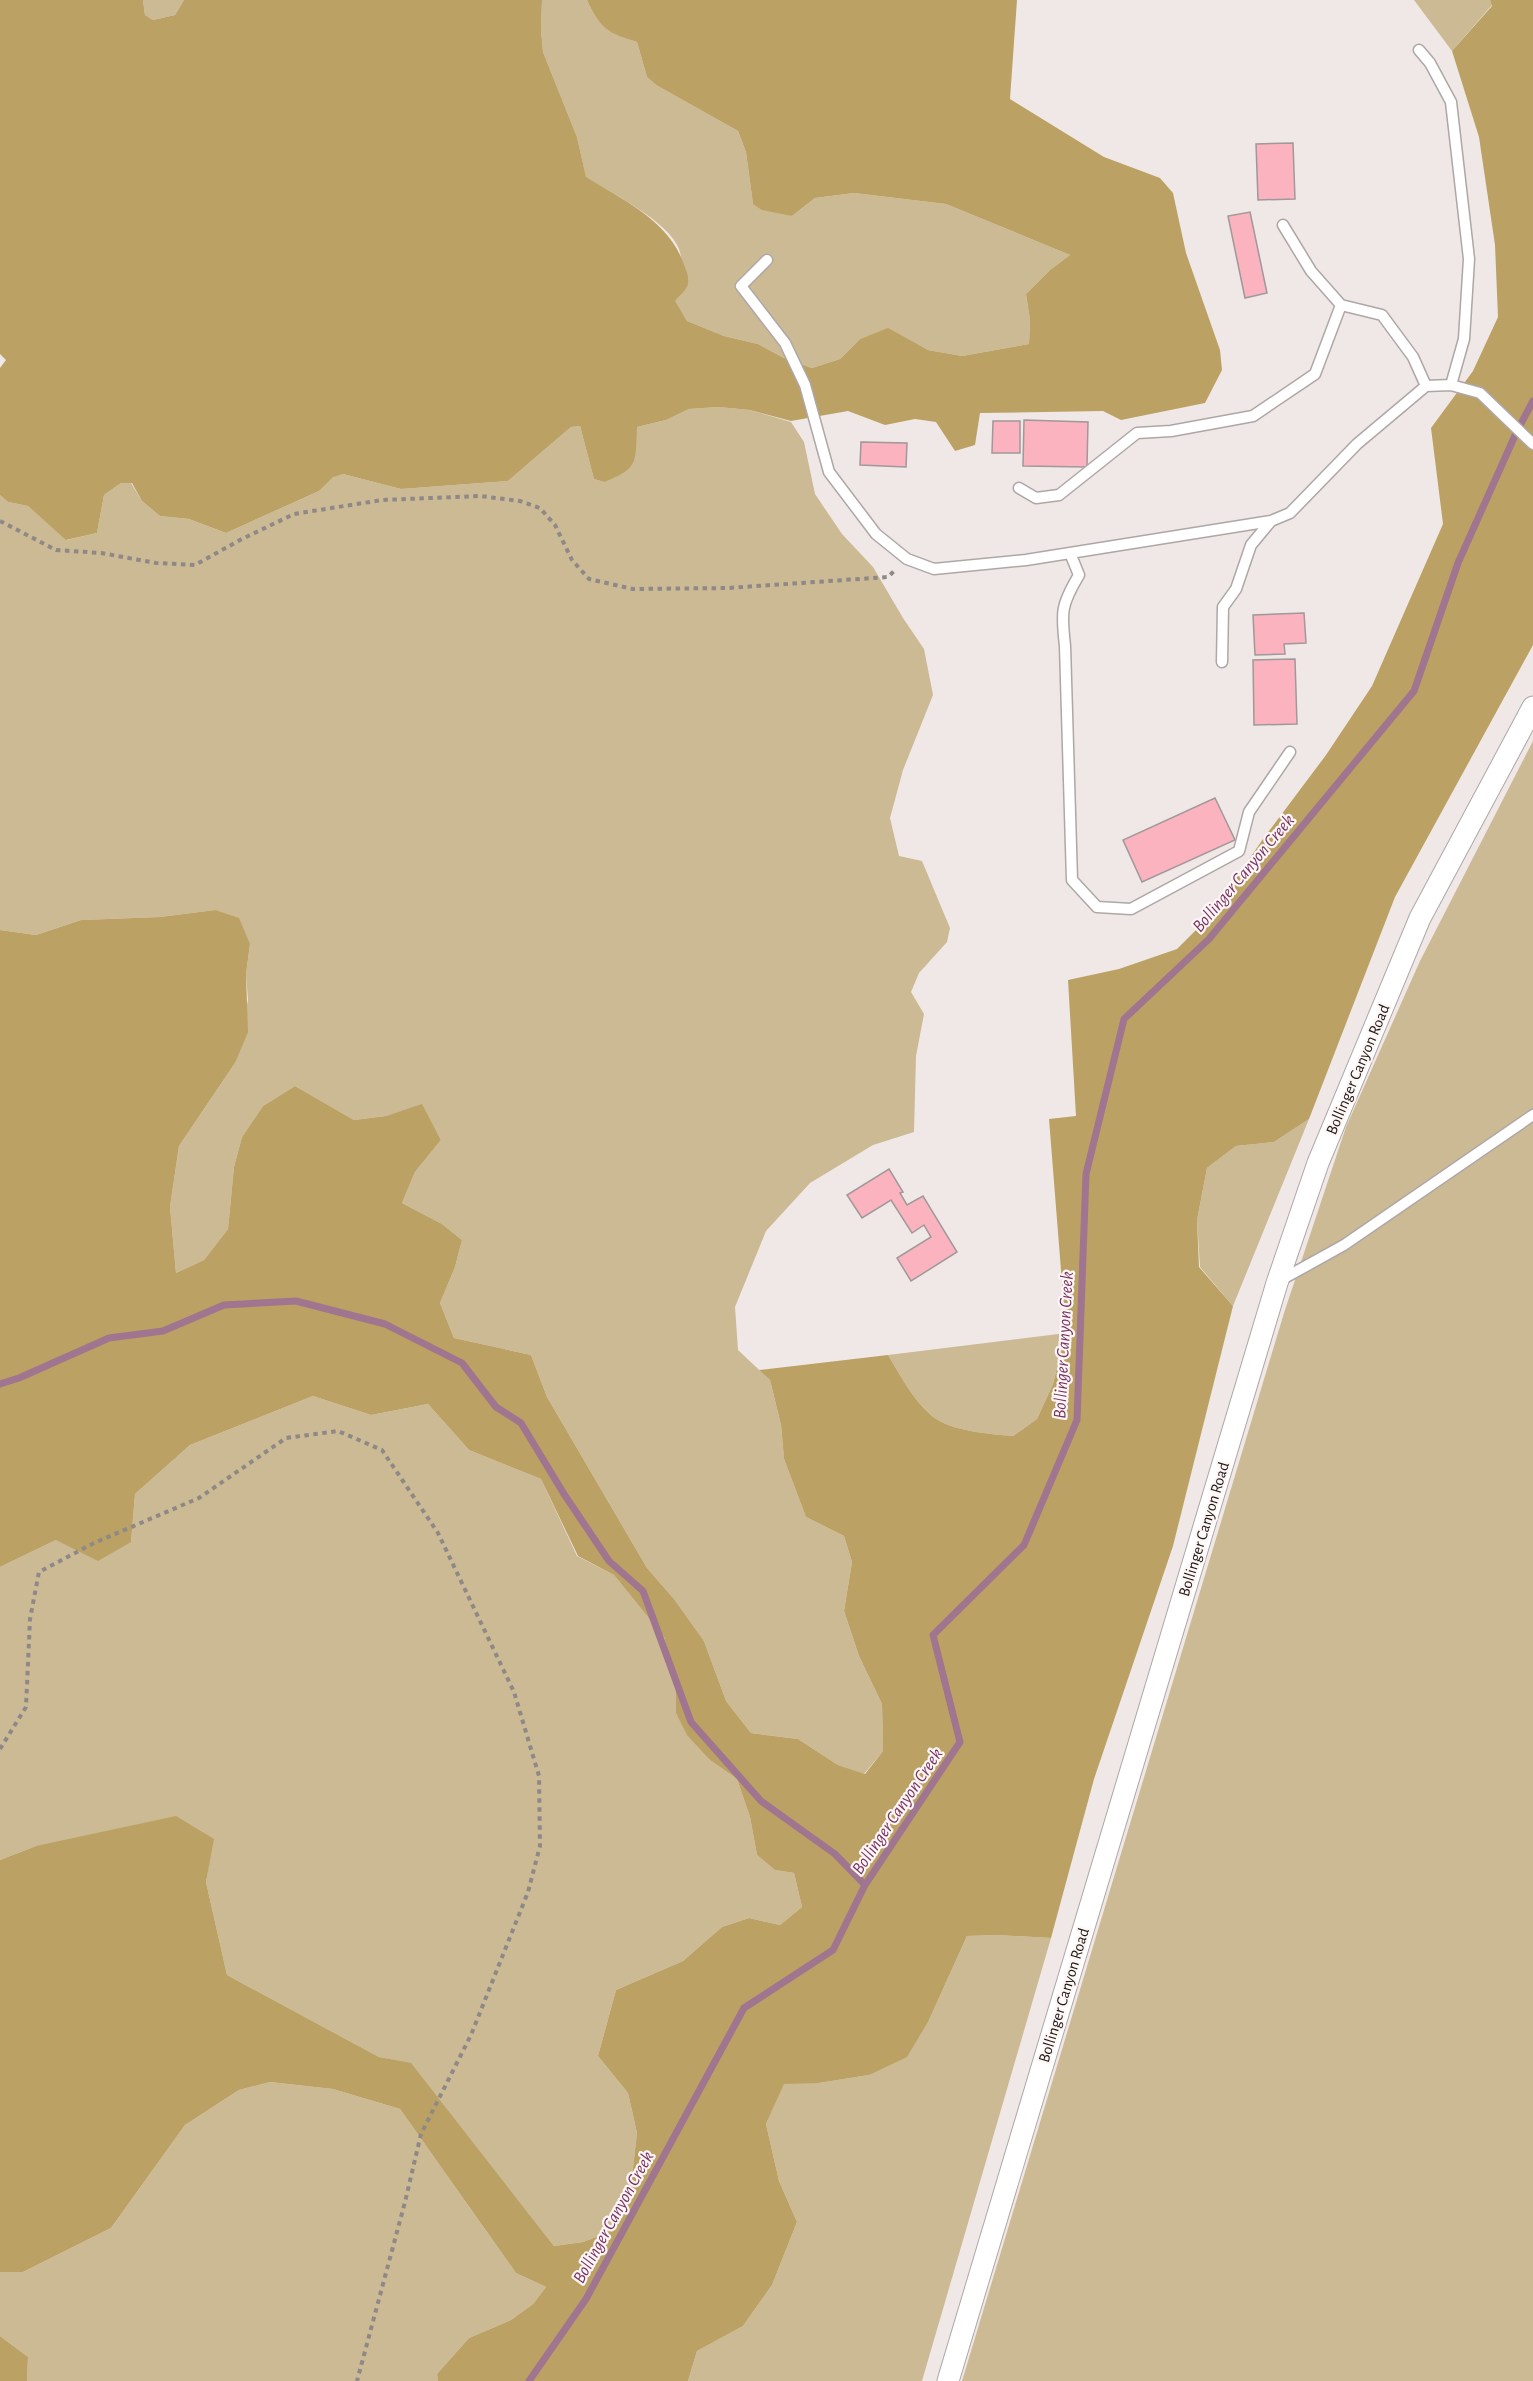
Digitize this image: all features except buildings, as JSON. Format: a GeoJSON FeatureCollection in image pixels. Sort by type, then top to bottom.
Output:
{"type":"FeatureCollection","features":[{"type":"Feature","properties":{"kind":"street","name":"Bollinger Canyon Road"},"geometry":{"type":"LineString","coordinates":[[948,2381],[1277,1283],[1318,1163],[1420,918],[1533,707]]}},
{"type":"Feature","properties":{"kind":"lane"},"geometry":{"type":"LineString","coordinates":[[1419,50],[1430,63],[1451,102],[1468,250],[1464,339],[1451,385]]}},
{"type":"Feature","properties":{"kind":"lane"},"geometry":{"type":"LineString","coordinates":[[1283,225],[1311,271],[1341,305],[1382,315],[1413,357],[1426,386]]}},
{"type":"Feature","properties":{"kind":"lane"},"geometry":{"type":"LineString","coordinates":[[767,260],[741,286],[785,343],[805,385],[829,472],[876,534],[907,559],[934,569],[1026,560],[1270,521],[1290,513],[1357,444],[1426,386],[1451,385],[1480,393],[1533,444]]}},
{"type":"Feature","properties":{"kind":"lane"},"geometry":{"type":"LineString","coordinates":[[1019,488],[1036,498],[1059,495],[1137,433],[1171,431],[1253,416],[1315,374],[1341,305]]}},
{"type":"Feature","properties":{"kind":"lane"},"geometry":{"type":"LineString","coordinates":[[1222,662],[1223,607],[1236,589],[1251,545],[1270,521]]}},
{"type":"Feature","properties":{"kind":"lane"},"geometry":{"type":"LineString","coordinates":[[1070,553],[1078,575],[1065,597],[1062,615],[1065,646],[1072,880],[1097,907],[1131,909],[1239,851],[1249,812],[1290,752]]}},
{"type":"Feature","properties":{"kind":"lane"},"geometry":{"type":"LineString","coordinates":[[1277,1283],[1344,1245],[1533,1115]]}},
{"type":"Feature","properties":{"kind":"path"},"geometry":{"type":"LineString","coordinates":[[0,521],[56,550],[101,553],[156,563],[195,565],[294,514],[382,500],[480,496],[520,501],[540,508],[555,525],[572,560],[589,579],[633,589],[728,588],[888,577],[907,559]]}},
{"type":"Feature","properties":{"kind":"path"},"geometry":{"type":"LineString","coordinates":[[0,1749],[26,1707],[30,1619],[39,1572],[94,1543],[199,1498],[286,1438],[338,1431],[382,1450],[438,1533],[514,1692],[539,1776],[540,1846],[528,1892],[471,2035],[421,2134],[357,2381]]}},
{"type":"Feature","properties":{"kind":"shaded area"},"geometry":{"type":"Polygon","coordinates":[[[0,0],[143,0],[145,15],[153,20],[175,15],[184,0],[542,0],[543,52],[577,137],[586,177],[644,213],[668,236],[688,276],[687,287],[675,301],[687,321],[724,336],[758,344],[784,358],[812,368],[840,359],[860,339],[888,328],[928,350],[962,356],[1029,344],[1030,320],[1026,294],[1050,270],[1070,255],[946,204],[854,193],[815,198],[792,216],[762,210],[753,204],[746,152],[738,131],[656,85],[647,77],[637,42],[619,36],[601,24],[587,0],[1017,0],[1010,99],[1104,157],[1160,178],[1173,193],[1186,253],[1220,350],[1222,370],[1205,403],[1121,420],[1103,411],[980,413],[975,445],[955,451],[936,422],[915,419],[885,425],[848,411],[791,421],[750,410],[719,407],[689,409],[666,420],[637,427],[635,456],[630,468],[604,482],[594,479],[580,426],[571,427],[508,481],[401,489],[343,474],[333,477],[319,491],[226,533],[189,519],[160,516],[142,501],[132,483],[121,483],[104,495],[97,533],[66,540],[28,506],[8,502],[0,495],[0,368],[6,360],[0,354],[0,0]]]}},
{"type":"Feature","properties":{"kind":"shaded area"},"geometry":{"type":"Polygon","coordinates":[[[143,0],[184,0],[175,15],[153,20],[145,15],[143,0]]]}},
{"type":"Feature","properties":{"kind":"shaded area"},"geometry":{"type":"Polygon","coordinates":[[[542,0],[587,0],[596,17],[606,28],[637,42],[647,77],[656,85],[738,131],[746,152],[753,204],[792,216],[815,198],[854,193],[946,204],[1070,255],[1050,270],[1026,294],[1030,320],[1029,344],[962,356],[928,350],[888,329],[860,339],[840,359],[812,368],[784,358],[758,344],[724,336],[687,321],[674,301],[687,287],[679,249],[673,239],[652,218],[586,178],[577,137],[543,52],[542,0]]]}},
{"type":"Feature","properties":{"kind":"shaded area"},"geometry":{"type":"Polygon","coordinates":[[[1414,0],[1490,0],[1492,5],[1452,51],[1414,0]]]}},
{"type":"Feature","properties":{"kind":"shaded area"},"geometry":{"type":"Polygon","coordinates":[[[1490,0],[1533,0],[1533,645],[1395,897],[1309,1119],[1274,1142],[1236,1146],[1207,1168],[1197,1220],[1199,1267],[1233,1306],[1173,1546],[1094,1779],[1051,1938],[967,1936],[929,2020],[907,2057],[869,2075],[819,2083],[784,2084],[766,2124],[779,2181],[797,2222],[772,2285],[743,2326],[697,2351],[688,2381],[438,2381],[437,2374],[469,2338],[511,2320],[533,2304],[546,2287],[516,2273],[400,2109],[333,2089],[270,2082],[239,2090],[185,2125],[111,2228],[23,2272],[0,2272],[0,1860],[36,1846],[176,1816],[214,1839],[206,1882],[227,1975],[379,2057],[411,2063],[554,2246],[583,2242],[609,2232],[632,2176],[637,2133],[628,2093],[598,2056],[616,1990],[683,1961],[722,1927],[749,1918],[780,1925],[802,1907],[794,1873],[775,1870],[757,1855],[750,1817],[737,1779],[710,1760],[687,1735],[676,1713],[676,1681],[664,1637],[614,1575],[578,1556],[541,1479],[469,1450],[428,1404],[371,1415],[313,1396],[190,1445],[135,1494],[131,1542],[98,1561],[56,1540],[0,1567],[0,930],[36,935],[81,920],[160,917],[215,910],[239,918],[250,944],[246,974],[248,1032],[235,1063],[179,1146],[170,1207],[176,1273],[204,1260],[228,1229],[234,1167],[242,1137],[263,1106],[295,1086],[354,1120],[386,1116],[422,1104],[441,1140],[415,1172],[402,1203],[442,1224],[462,1240],[455,1267],[440,1303],[454,1338],[531,1355],[547,1397],[647,1568],[674,1599],[704,1641],[726,1701],[751,1733],[798,1739],[838,1765],[865,1774],[883,1751],[882,1704],[859,1656],[844,1611],[852,1562],[844,1536],[806,1517],[784,1459],[781,1425],[770,1380],[759,1370],[888,1355],[919,1402],[932,1416],[949,1425],[971,1431],[1013,1436],[1037,1419],[1053,1384],[1066,1333],[1049,1119],[1076,1116],[1068,980],[1119,969],[1177,949],[1210,916],[1263,839],[1326,755],[1372,686],[1443,524],[1431,428],[1473,371],[1498,317],[1495,245],[1479,137],[1452,51],[1492,6],[1490,0]]]}},
{"type":"Feature","properties":{"kind":"shaded area"},"geometry":{"type":"Polygon","coordinates":[[[719,407],[750,410],[791,422],[804,442],[815,494],[842,534],[873,567],[924,649],[933,695],[903,770],[890,818],[899,856],[922,861],[950,928],[947,942],[919,973],[911,992],[924,1014],[916,1056],[914,1132],[873,1145],[810,1183],[766,1231],[735,1307],[738,1350],[770,1380],[781,1425],[784,1459],[806,1517],[844,1536],[852,1562],[844,1611],[859,1656],[882,1704],[883,1751],[864,1774],[838,1765],[798,1739],[751,1733],[726,1701],[704,1641],[674,1599],[647,1568],[547,1397],[531,1355],[454,1338],[440,1303],[455,1267],[462,1240],[442,1224],[402,1203],[415,1172],[441,1140],[422,1105],[386,1116],[354,1120],[295,1086],[263,1106],[242,1137],[234,1167],[228,1229],[204,1260],[176,1273],[170,1207],[179,1146],[235,1063],[248,1000],[246,974],[250,944],[215,910],[160,917],[81,920],[36,935],[0,930],[0,495],[8,502],[28,506],[67,540],[97,533],[104,495],[121,483],[131,483],[142,501],[160,516],[189,519],[226,533],[319,491],[333,476],[343,474],[401,489],[508,481],[571,427],[580,426],[594,479],[604,482],[637,427],[666,420],[689,409],[719,407]]]}},
{"type":"Feature","properties":{"kind":"shaded area"},"geometry":{"type":"Polygon","coordinates":[[[1533,741],[1533,2381],[962,2381],[1284,1313],[1346,1127],[1420,961],[1533,741]]]}},
{"type":"Feature","properties":{"kind":"shaded area"},"geometry":{"type":"Polygon","coordinates":[[[1309,1119],[1233,1306],[1200,1267],[1197,1220],[1207,1168],[1236,1146],[1274,1142],[1309,1119]]]}},
{"type":"Feature","properties":{"kind":"shaded area"},"geometry":{"type":"Polygon","coordinates":[[[1066,1333],[1053,1384],[1037,1419],[1013,1436],[971,1431],[949,1425],[932,1416],[907,1387],[888,1355],[1066,1333]]]}},
{"type":"Feature","properties":{"kind":"shaded area"},"geometry":{"type":"Polygon","coordinates":[[[313,1396],[371,1415],[428,1404],[469,1450],[541,1479],[577,1556],[614,1575],[664,1637],[676,1681],[676,1713],[710,1760],[737,1779],[750,1817],[757,1855],[775,1870],[794,1873],[802,1907],[780,1925],[749,1918],[722,1927],[683,1961],[616,1990],[598,2056],[628,2093],[637,2133],[632,2176],[609,2232],[583,2242],[554,2246],[411,2064],[379,2057],[227,1975],[206,1882],[213,1838],[36,1846],[0,1860],[0,1567],[56,1540],[131,1542],[135,1494],[190,1445],[313,1396]]]}},
{"type":"Feature","properties":{"kind":"shaded area"},"geometry":{"type":"Polygon","coordinates":[[[967,1936],[1051,1938],[922,2381],[688,2381],[697,2351],[743,2326],[772,2285],[797,2222],[779,2181],[766,2124],[784,2083],[819,2083],[869,2075],[929,2020],[967,1936]]]}},
{"type":"Feature","properties":{"kind":"shaded area"},"geometry":{"type":"Polygon","coordinates":[[[270,2082],[333,2089],[400,2109],[516,2273],[546,2287],[533,2304],[511,2320],[469,2338],[437,2374],[438,2381],[27,2381],[28,2357],[0,2336],[0,2272],[23,2272],[111,2228],[185,2125],[239,2090],[270,2082]]]}},
{"type":"Feature","properties":{"kind":"shaded area"},"geometry":{"type":"Polygon","coordinates":[[[0,2336],[28,2357],[27,2381],[0,2381],[0,2336]]]}},
{"type":"Feature","properties":{"kind":"waterway","name":"Bollinger Canyon Creek"},"geometry":{"type":"LineString","coordinates":[[529,2381],[586,2299],[744,2008],[833,1950],[865,1885],[960,1742],[933,1635],[1024,1545],[1077,1420],[1086,1174],[1124,1019],[1209,939],[1414,691],[1458,563],[1517,431],[1533,401]]}},
{"type":"Feature","properties":{"kind":"waterway"},"geometry":{"type":"LineString","coordinates":[[0,1384],[19,1378],[109,1338],[163,1331],[224,1305],[296,1301],[385,1324],[462,1363],[496,1407],[521,1423],[564,1494],[609,1561],[643,1591],[691,1722],[761,1801],[835,1854],[865,1885]]}}]}
